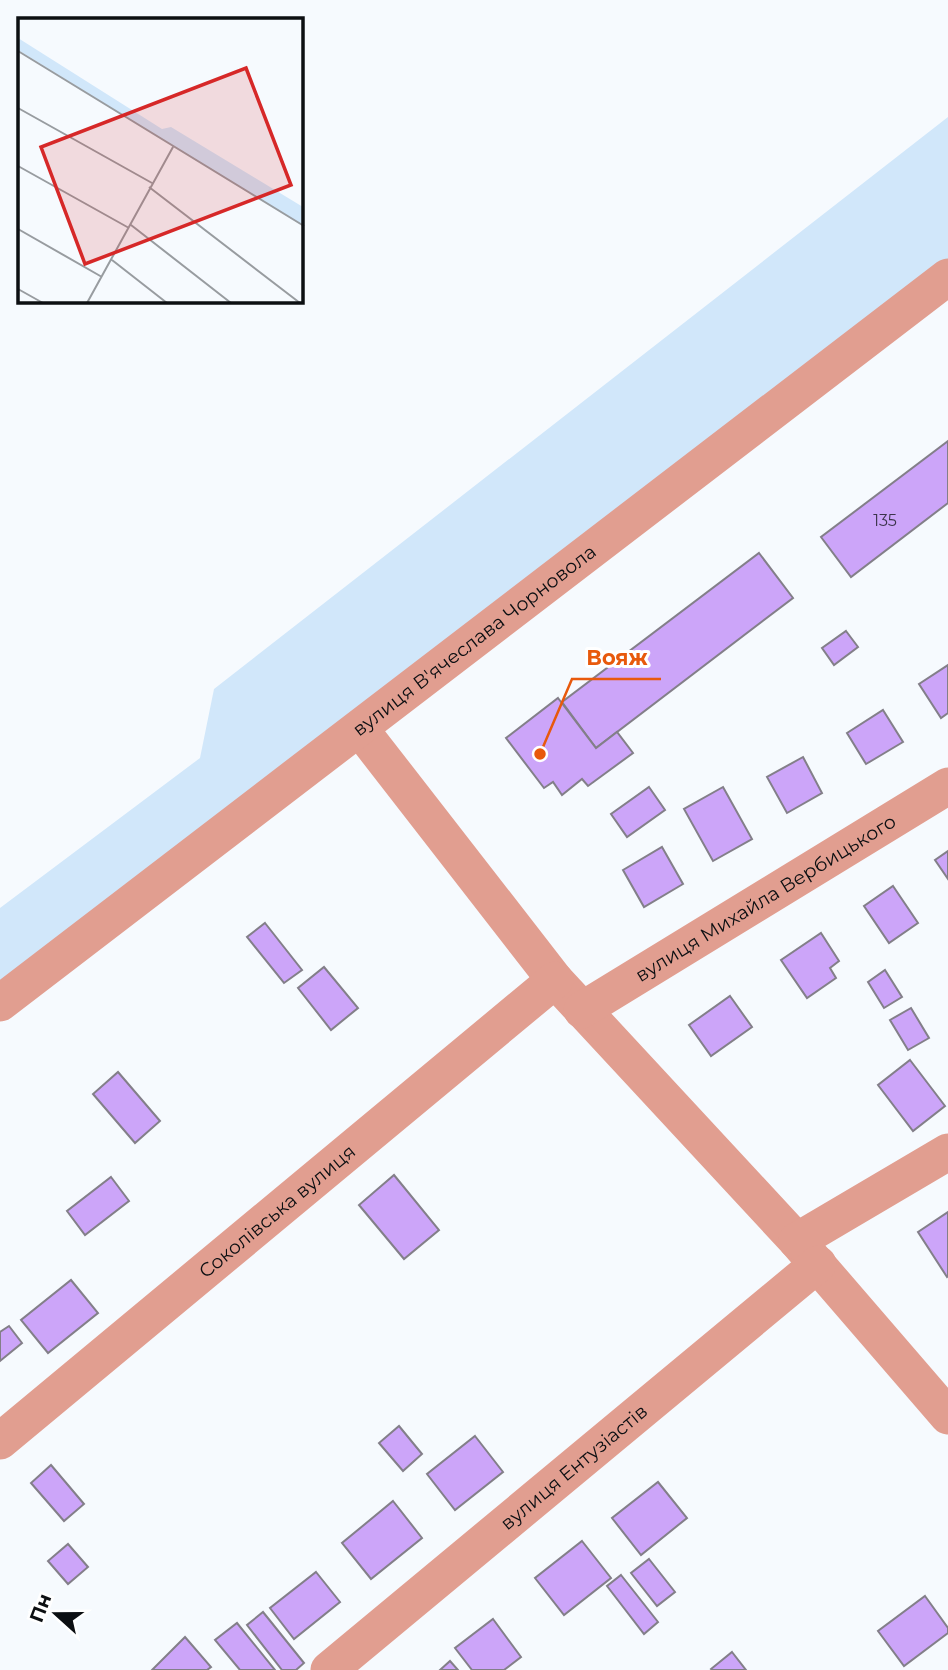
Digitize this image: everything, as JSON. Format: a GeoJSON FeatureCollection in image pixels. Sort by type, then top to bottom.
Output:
{"type":"FeatureCollection","features":[{"type":"Feature","properties":{"kind":"street","name":"вулиця В'ячеслава Чорновола"},"geometry":{"type":"LineString","coordinates":[[0,1003],[948,277]]}},
{"type":"Feature","properties":{"kind":"street"},"geometry":{"type":"LineString","coordinates":[[360,729],[555,980],[807,1252],[948,1416]]}},
{"type":"Feature","properties":{"kind":"street","name":"вулиця Михайла Вербицького"},"geometry":{"type":"LineString","coordinates":[[582,1010],[948,786]]}},
{"type":"Feature","properties":{"kind":"street","name":"Соколівська вулиця"},"geometry":{"type":"LineString","coordinates":[[0,1441],[555,980]]}},
{"type":"Feature","properties":{"kind":"street","name":"вулиця Ентузіастів"},"geometry":{"type":"LineString","coordinates":[[330,1670],[807,1252],[948,1152]]}},
{"type":"Feature","properties":{"kind":"shaded area"},"geometry":{"type":"Polygon","coordinates":[[[948,117],[948,277],[0,1002],[0,908],[200,758],[214,689],[948,117]]]}},
{"type":"Feature","properties":{"kind":"building"},"geometry":{"type":"Polygon","coordinates":[[[948,441],[948,503],[851,577],[821,537],[948,441]]]}},
{"type":"Feature","properties":{"kind":"building"},"geometry":{"type":"Polygon","coordinates":[[[759,553],[793,598],[596,748],[562,702],[759,553]]]}},
{"type":"Feature","properties":{"kind":"building"},"geometry":{"type":"Polygon","coordinates":[[[846,631],[858,647],[834,665],[822,648],[846,631]]]}},
{"type":"Feature","properties":{"kind":"building"},"geometry":{"type":"Polygon","coordinates":[[[948,665],[948,713],[941,718],[919,684],[948,665]]]}},
{"type":"Feature","properties":{"kind":"building"},"geometry":{"type":"Polygon","coordinates":[[[558,698],[596,748],[617,732],[633,753],[588,786],[582,779],[562,795],[553,782],[544,788],[506,738],[558,698]]]}},
{"type":"Feature","properties":{"kind":"building"},"geometry":{"type":"Polygon","coordinates":[[[883,710],[903,742],[866,764],[847,733],[883,710]]]}},
{"type":"Feature","properties":{"kind":"building"},"geometry":{"type":"Polygon","coordinates":[[[803,757],[822,793],[787,813],[767,777],[803,757]]]}},
{"type":"Feature","properties":{"kind":"building"},"geometry":{"type":"Polygon","coordinates":[[[649,787],[665,810],[627,837],[611,814],[649,787]]]}},
{"type":"Feature","properties":{"kind":"building"},"geometry":{"type":"Polygon","coordinates":[[[723,787],[752,839],[713,861],[684,809],[723,787]]]}},
{"type":"Feature","properties":{"kind":"building"},"geometry":{"type":"Polygon","coordinates":[[[662,847],[683,884],[644,907],[623,870],[662,847]]]}},
{"type":"Feature","properties":{"kind":"building"},"geometry":{"type":"Polygon","coordinates":[[[948,851],[948,879],[935,860],[948,851]]]}},
{"type":"Feature","properties":{"kind":"building"},"geometry":{"type":"Polygon","coordinates":[[[893,886],[918,923],[889,943],[864,906],[893,886]]]}},
{"type":"Feature","properties":{"kind":"building"},"geometry":{"type":"Polygon","coordinates":[[[265,923],[302,970],[284,983],[247,937],[265,923]]]}},
{"type":"Feature","properties":{"kind":"building"},"geometry":{"type":"Polygon","coordinates":[[[821,933],[839,961],[830,968],[836,978],[807,998],[781,960],[821,933]]]}},
{"type":"Feature","properties":{"kind":"building"},"geometry":{"type":"Polygon","coordinates":[[[324,967],[358,1008],[331,1030],[298,988],[324,967]]]}},
{"type":"Feature","properties":{"kind":"building"},"geometry":{"type":"Polygon","coordinates":[[[885,970],[902,997],[884,1008],[868,982],[885,970]]]}},
{"type":"Feature","properties":{"kind":"building"},"geometry":{"type":"Polygon","coordinates":[[[730,996],[752,1027],[711,1056],[689,1025],[730,996]]]}},
{"type":"Feature","properties":{"kind":"building"},"geometry":{"type":"Polygon","coordinates":[[[911,1008],[929,1038],[908,1050],[890,1020],[911,1008]]]}},
{"type":"Feature","properties":{"kind":"building"},"geometry":{"type":"Polygon","coordinates":[[[910,1060],[945,1106],[913,1131],[878,1085],[910,1060]]]}},
{"type":"Feature","properties":{"kind":"building"},"geometry":{"type":"Polygon","coordinates":[[[118,1072],[160,1121],[135,1143],[93,1094],[118,1072]]]}},
{"type":"Feature","properties":{"kind":"building"},"geometry":{"type":"Polygon","coordinates":[[[394,1175],[439,1230],[404,1259],[359,1205],[394,1175]]]}},
{"type":"Feature","properties":{"kind":"building"},"geometry":{"type":"Polygon","coordinates":[[[111,1177],[129,1201],[85,1235],[67,1211],[111,1177]]]}},
{"type":"Feature","properties":{"kind":"building"},"geometry":{"type":"Polygon","coordinates":[[[948,1212],[948,1276],[947,1277],[918,1232],[948,1212]]]}},
{"type":"Feature","properties":{"kind":"building"},"geometry":{"type":"Polygon","coordinates":[[[71,1280],[98,1313],[48,1353],[21,1320],[71,1280]]]}},
{"type":"Feature","properties":{"kind":"building"},"geometry":{"type":"Polygon","coordinates":[[[9,1326],[22,1343],[0,1361],[0,1332],[9,1326]]]}},
{"type":"Feature","properties":{"kind":"building"},"geometry":{"type":"Polygon","coordinates":[[[399,1426],[422,1454],[403,1471],[379,1443],[399,1426]]]}},
{"type":"Feature","properties":{"kind":"building"},"geometry":{"type":"Polygon","coordinates":[[[475,1436],[503,1472],[455,1510],[427,1474],[475,1436]]]}},
{"type":"Feature","properties":{"kind":"building"},"geometry":{"type":"Polygon","coordinates":[[[51,1465],[84,1504],[64,1521],[31,1483],[51,1465]]]}},
{"type":"Feature","properties":{"kind":"building"},"geometry":{"type":"Polygon","coordinates":[[[658,1482],[687,1518],[641,1555],[612,1518],[658,1482]]]}},
{"type":"Feature","properties":{"kind":"building"},"geometry":{"type":"Polygon","coordinates":[[[393,1501],[422,1538],[371,1579],[342,1543],[393,1501]]]}},
{"type":"Feature","properties":{"kind":"building"},"geometry":{"type":"Polygon","coordinates":[[[582,1541],[611,1578],[564,1615],[535,1578],[582,1541]]]}},
{"type":"Feature","properties":{"kind":"building"},"geometry":{"type":"Polygon","coordinates":[[[68,1544],[88,1567],[68,1584],[48,1561],[68,1544]]]}},
{"type":"Feature","properties":{"kind":"building"},"geometry":{"type":"Polygon","coordinates":[[[649,1559],[675,1592],[657,1606],[631,1573],[649,1559]]]}},
{"type":"Feature","properties":{"kind":"building"},"geometry":{"type":"Polygon","coordinates":[[[316,1572],[340,1602],[294,1639],[270,1608],[316,1572]]]}},
{"type":"Feature","properties":{"kind":"building"},"geometry":{"type":"Polygon","coordinates":[[[621,1575],[658,1622],[644,1634],[607,1586],[621,1575]]]}},
{"type":"Feature","properties":{"kind":"building"},"geometry":{"type":"Polygon","coordinates":[[[925,1596],[948,1628],[948,1633],[904,1666],[878,1631],[925,1596]]]}},
{"type":"Feature","properties":{"kind":"building"},"geometry":{"type":"Polygon","coordinates":[[[263,1612],[304,1663],[296,1670],[282,1670],[247,1625],[263,1612]]]}},
{"type":"Feature","properties":{"kind":"building"},"geometry":{"type":"Polygon","coordinates":[[[493,1619],[521,1657],[504,1670],[472,1670],[455,1648],[493,1619]]]}},
{"type":"Feature","properties":{"kind":"building"},"geometry":{"type":"Polygon","coordinates":[[[237,1623],[275,1670],[240,1670],[215,1640],[237,1623]]]}},
{"type":"Feature","properties":{"kind":"building"},"geometry":{"type":"Polygon","coordinates":[[[185,1637],[211,1667],[207,1670],[152,1670],[185,1637]]]}},
{"type":"Feature","properties":{"kind":"building"},"geometry":{"type":"Polygon","coordinates":[[[732,1652],[746,1670],[711,1669],[732,1652]]]}},
{"type":"Feature","properties":{"kind":"building"},"geometry":{"type":"Polygon","coordinates":[[[450,1661],[458,1670],[440,1670],[450,1661]]]}},
{"type":"Feature","properties":{"kind":"place","name":"Вояж"},"geometry":{"type":"Point","coordinates":[540,754]}}]}
